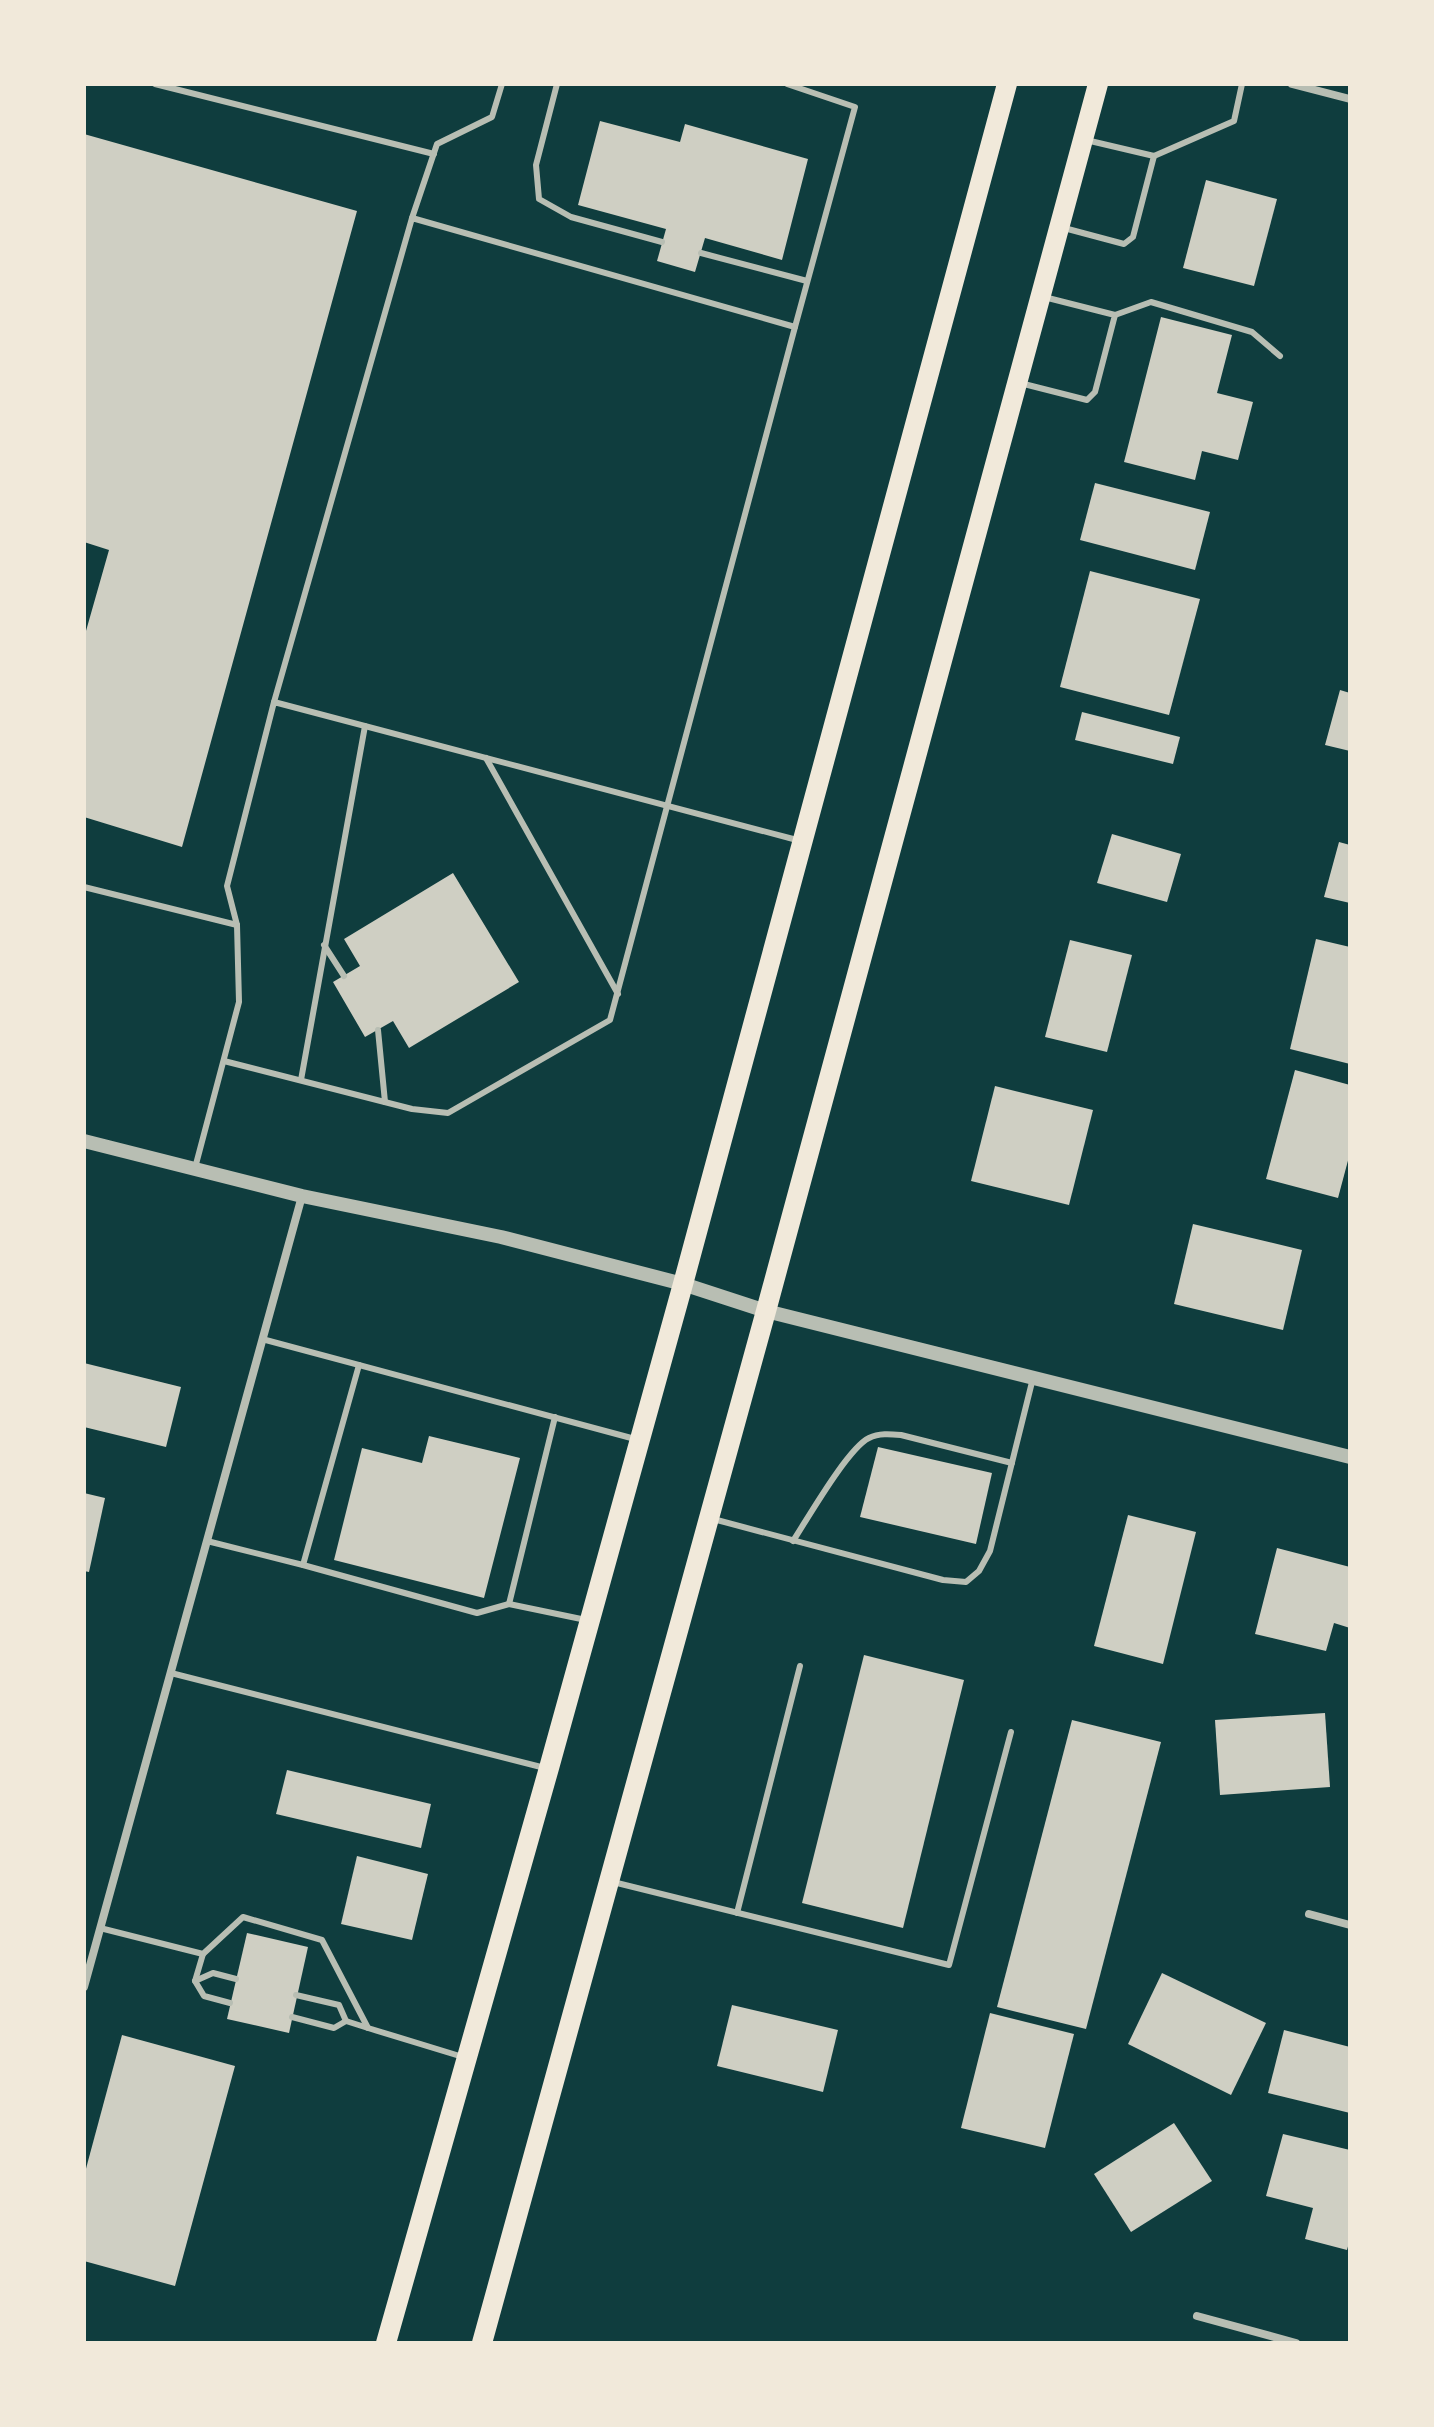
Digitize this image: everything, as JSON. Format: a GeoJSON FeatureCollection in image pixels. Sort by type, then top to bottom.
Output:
{"type":"FeatureCollection","features":[{"type":"Feature","properties":{"kind":"main road"},"geometry":{"type":"LineString","coordinates":[[386,2343],[683,1284],[1007,84]]}},
{"type":"Feature","properties":{"kind":"main road"},"geometry":{"type":"LineString","coordinates":[[482,2343],[766,1311],[1098,84]]}},
{"type":"Feature","properties":{"kind":"street"},"geometry":{"type":"LineString","coordinates":[[1292,84],[1350,99]]}},
{"type":"Feature","properties":{"kind":"street"},"geometry":{"type":"LineString","coordinates":[[84,1141],[302,1196],[501,1237],[683,1284],[766,1311],[1350,1457]]}},
{"type":"Feature","properties":{"kind":"street"},"geometry":{"type":"LineString","coordinates":[[84,1987],[302,1196]]}},
{"type":"Feature","properties":{"kind":"street"},"geometry":{"type":"LineString","coordinates":[[1309,1914],[1350,1925]]}},
{"type":"Feature","properties":{"kind":"street"},"geometry":{"type":"LineString","coordinates":[[1197,2316],[1296,2343]]}},
{"type":"Feature","properties":{"kind":"lane"},"geometry":{"type":"LineString","coordinates":[[155,84],[434,154]]}},
{"type":"Feature","properties":{"kind":"lane"},"geometry":{"type":"LineString","coordinates":[[195,1168],[239,1002],[237,925],[227,886],[274,702],[412,218],[437,144],[492,117],[502,84]]}},
{"type":"Feature","properties":{"kind":"lane"},"geometry":{"type":"LineString","coordinates":[[557,84],[536,165],[539,199],[571,217],[662,242]]}},
{"type":"Feature","properties":{"kind":"lane"},"geometry":{"type":"LineString","coordinates":[[224,1061],[412,1109],[448,1113],[610,1020],[855,107],[787,84]]}},
{"type":"Feature","properties":{"kind":"lane"},"geometry":{"type":"LineString","coordinates":[[1083,139],[1154,156],[1234,121],[1242,84]]}},
{"type":"Feature","properties":{"kind":"lane"},"geometry":{"type":"LineString","coordinates":[[1060,227],[1124,244],[1133,237],[1154,156]]}},
{"type":"Feature","properties":{"kind":"lane"},"geometry":{"type":"LineString","coordinates":[[412,218],[795,327]]}},
{"type":"Feature","properties":{"kind":"lane"},"geometry":{"type":"LineString","coordinates":[[701,253],[807,281]]}},
{"type":"Feature","properties":{"kind":"lane"},"geometry":{"type":"LineString","coordinates":[[1040,296],[1115,315],[1151,302],[1252,332],[1280,356]]}},
{"type":"Feature","properties":{"kind":"lane"},"geometry":{"type":"LineString","coordinates":[[1017,382],[1087,400],[1095,392],[1115,315]]}},
{"type":"Feature","properties":{"kind":"lane"},"geometry":{"type":"LineString","coordinates":[[274,702],[801,841]]}},
{"type":"Feature","properties":{"kind":"lane"},"geometry":{"type":"LineString","coordinates":[[301,1080],[365,726]]}},
{"type":"Feature","properties":{"kind":"lane"},"geometry":{"type":"LineString","coordinates":[[486,758],[618,994]]}},
{"type":"Feature","properties":{"kind":"lane"},"geometry":{"type":"LineString","coordinates":[[84,887],[237,925]]}},
{"type":"Feature","properties":{"kind":"lane"},"geometry":{"type":"LineString","coordinates":[[324,945],[344,976]]}},
{"type":"Feature","properties":{"kind":"lane"},"geometry":{"type":"LineString","coordinates":[[378,1030],[385,1102]]}},
{"type":"Feature","properties":{"kind":"lane"},"geometry":{"type":"LineString","coordinates":[[262,1339],[638,1440]]}},
{"type":"Feature","properties":{"kind":"lane"},"geometry":{"type":"LineString","coordinates":[[303,1565],[359,1365]]}},
{"type":"Feature","properties":{"kind":"lane"},"geometry":{"type":"LineString","coordinates":[[709,1519],[943,1580],[966,1582],[979,1571],[990,1551],[1033,1378]]}},
{"type":"Feature","properties":{"kind":"lane"},"geometry":{"type":"LineString","coordinates":[[509,1604],[555,1417]]}},
{"type":"Feature","properties":{"kind":"lane"},"geometry":{"type":"LineString","coordinates":[[793,1541],[853,1451],[868,1438],[885,1434],[901,1435],[1012,1463]]}},
{"type":"Feature","properties":{"kind":"lane"},"geometry":{"type":"LineString","coordinates":[[207,1541],[477,1613],[509,1604],[589,1621]]}},
{"type":"Feature","properties":{"kind":"lane"},"geometry":{"type":"LineString","coordinates":[[737,1913],[800,1666]]}},
{"type":"Feature","properties":{"kind":"lane"},"geometry":{"type":"LineString","coordinates":[[171,1673],[549,1768]]}},
{"type":"Feature","properties":{"kind":"lane"},"geometry":{"type":"LineString","coordinates":[[609,1881],[949,1965],[1011,1732]]}},
{"type":"Feature","properties":{"kind":"lane"},"geometry":{"type":"LineString","coordinates":[[230,2003],[204,1996],[195,1981],[203,1954],[243,1917],[322,1940],[368,2028]]}},
{"type":"Feature","properties":{"kind":"lane"},"geometry":{"type":"LineString","coordinates":[[100,1928],[203,1954]]}},
{"type":"Feature","properties":{"kind":"lane"},"geometry":{"type":"LineString","coordinates":[[195,1981],[213,1973],[236,1979]]}},
{"type":"Feature","properties":{"kind":"lane"},"geometry":{"type":"LineString","coordinates":[[296,1995],[339,2005],[346,2021]]}},
{"type":"Feature","properties":{"kind":"lane"},"geometry":{"type":"LineString","coordinates":[[292,2017],[334,2028],[346,2021],[467,2058]]}},
{"type":"Feature","properties":{"kind":"building"},"geometry":{"type":"Polygon","coordinates":[[[600,121],[680,142],[685,124],[808,159],[782,260],[705,238],[695,272],[657,261],[666,229],[578,205],[600,121]]]}},
{"type":"Feature","properties":{"kind":"building"},"geometry":{"type":"Polygon","coordinates":[[[84,134],[357,211],[182,847],[84,817],[84,638],[109,550],[84,542],[84,134]]]}},
{"type":"Feature","properties":{"kind":"building"},"geometry":{"type":"Polygon","coordinates":[[[1206,180],[1277,199],[1254,286],[1183,268],[1206,180]]]}},
{"type":"Feature","properties":{"kind":"building"},"geometry":{"type":"Polygon","coordinates":[[[1161,317],[1232,335],[1217,393],[1253,402],[1238,460],[1202,451],[1195,480],[1124,462],[1161,317]]]}},
{"type":"Feature","properties":{"kind":"building"},"geometry":{"type":"Polygon","coordinates":[[[1095,483],[1210,512],[1195,570],[1080,540],[1095,483]]]}},
{"type":"Feature","properties":{"kind":"building"},"geometry":{"type":"Polygon","coordinates":[[[1090,571],[1200,599],[1169,715],[1060,687],[1090,571]]]}},
{"type":"Feature","properties":{"kind":"building"},"geometry":{"type":"Polygon","coordinates":[[[1340,690],[1350,693],[1350,751],[1325,745],[1340,690]]]}},
{"type":"Feature","properties":{"kind":"building"},"geometry":{"type":"Polygon","coordinates":[[[1082,712],[1180,737],[1173,764],[1075,740],[1082,712]]]}},
{"type":"Feature","properties":{"kind":"building"},"geometry":{"type":"Polygon","coordinates":[[[1112,834],[1181,854],[1167,902],[1097,883],[1112,834]]]}},
{"type":"Feature","properties":{"kind":"building"},"geometry":{"type":"Polygon","coordinates":[[[1339,842],[1350,845],[1350,903],[1324,897],[1339,842]]]}},
{"type":"Feature","properties":{"kind":"building"},"geometry":{"type":"Polygon","coordinates":[[[453,873],[519,982],[409,1048],[393,1021],[365,1037],[333,982],[360,966],[344,939],[453,873]]]}},
{"type":"Feature","properties":{"kind":"building"},"geometry":{"type":"Polygon","coordinates":[[[1316,939],[1350,947],[1350,1064],[1290,1049],[1316,939]]]}},
{"type":"Feature","properties":{"kind":"building"},"geometry":{"type":"Polygon","coordinates":[[[1070,940],[1132,955],[1107,1052],[1045,1037],[1070,940]]]}},
{"type":"Feature","properties":{"kind":"building"},"geometry":{"type":"Polygon","coordinates":[[[1295,1070],[1350,1085],[1350,1153],[1338,1198],[1266,1179],[1295,1070]]]}},
{"type":"Feature","properties":{"kind":"building"},"geometry":{"type":"Polygon","coordinates":[[[995,1086],[1093,1110],[1069,1205],[971,1181],[995,1086]]]}},
{"type":"Feature","properties":{"kind":"building"},"geometry":{"type":"Polygon","coordinates":[[[1193,1224],[1302,1250],[1283,1330],[1174,1304],[1193,1224]]]}},
{"type":"Feature","properties":{"kind":"building"},"geometry":{"type":"Polygon","coordinates":[[[84,1363],[181,1387],[166,1447],[84,1427],[84,1363]]]}},
{"type":"Feature","properties":{"kind":"building"},"geometry":{"type":"Polygon","coordinates":[[[429,1436],[520,1458],[484,1598],[334,1560],[362,1448],[422,1463],[429,1436]]]}},
{"type":"Feature","properties":{"kind":"building"},"geometry":{"type":"Polygon","coordinates":[[[878,1447],[992,1473],[976,1544],[860,1517],[878,1447]]]}},
{"type":"Feature","properties":{"kind":"building"},"geometry":{"type":"Polygon","coordinates":[[[84,1493],[105,1498],[89,1572],[84,1571],[84,1493]]]}},
{"type":"Feature","properties":{"kind":"building"},"geometry":{"type":"Polygon","coordinates":[[[1128,1515],[1196,1532],[1163,1664],[1094,1646],[1128,1515]]]}},
{"type":"Feature","properties":{"kind":"building"},"geometry":{"type":"Polygon","coordinates":[[[1277,1548],[1350,1567],[1350,1628],[1334,1623],[1326,1651],[1255,1634],[1277,1548]]]}},
{"type":"Feature","properties":{"kind":"building"},"geometry":{"type":"Polygon","coordinates":[[[864,1655],[964,1680],[903,1928],[802,1903],[864,1655]]]}},
{"type":"Feature","properties":{"kind":"building"},"geometry":{"type":"Polygon","coordinates":[[[1325,1713],[1330,1787],[1220,1795],[1215,1720],[1325,1713]]]}},
{"type":"Feature","properties":{"kind":"building"},"geometry":{"type":"Polygon","coordinates":[[[1072,1720],[1161,1742],[1086,2029],[997,2007],[1072,1720]]]}},
{"type":"Feature","properties":{"kind":"building"},"geometry":{"type":"Polygon","coordinates":[[[287,1770],[431,1804],[421,1848],[276,1814],[287,1770]]]}},
{"type":"Feature","properties":{"kind":"building"},"geometry":{"type":"Polygon","coordinates":[[[357,1856],[428,1874],[412,1940],[341,1924],[357,1856]]]}},
{"type":"Feature","properties":{"kind":"building"},"geometry":{"type":"Polygon","coordinates":[[[247,1933],[308,1947],[289,2033],[227,2019],[247,1933]]]}},
{"type":"Feature","properties":{"kind":"building"},"geometry":{"type":"Polygon","coordinates":[[[1162,1973],[1266,2023],[1231,2095],[1128,2044],[1162,1973]]]}},
{"type":"Feature","properties":{"kind":"building"},"geometry":{"type":"Polygon","coordinates":[[[732,2005],[838,2030],[823,2092],[717,2066],[732,2005]]]}},
{"type":"Feature","properties":{"kind":"building"},"geometry":{"type":"Polygon","coordinates":[[[990,2013],[1074,2034],[1045,2148],[961,2128],[990,2013]]]}},
{"type":"Feature","properties":{"kind":"building"},"geometry":{"type":"Polygon","coordinates":[[[1284,2030],[1350,2047],[1350,2113],[1268,2093],[1284,2030]]]}},
{"type":"Feature","properties":{"kind":"building"},"geometry":{"type":"Polygon","coordinates":[[[122,2035],[235,2066],[175,2286],[84,2261],[84,2176],[122,2035]]]}},
{"type":"Feature","properties":{"kind":"building"},"geometry":{"type":"Polygon","coordinates":[[[1174,2123],[1212,2181],[1131,2232],[1094,2174],[1174,2123]]]}},
{"type":"Feature","properties":{"kind":"building"},"geometry":{"type":"Polygon","coordinates":[[[1283,2134],[1350,2150],[1350,2239],[1347,2250],[1305,2239],[1313,2208],[1266,2196],[1283,2134]]]}}]}
